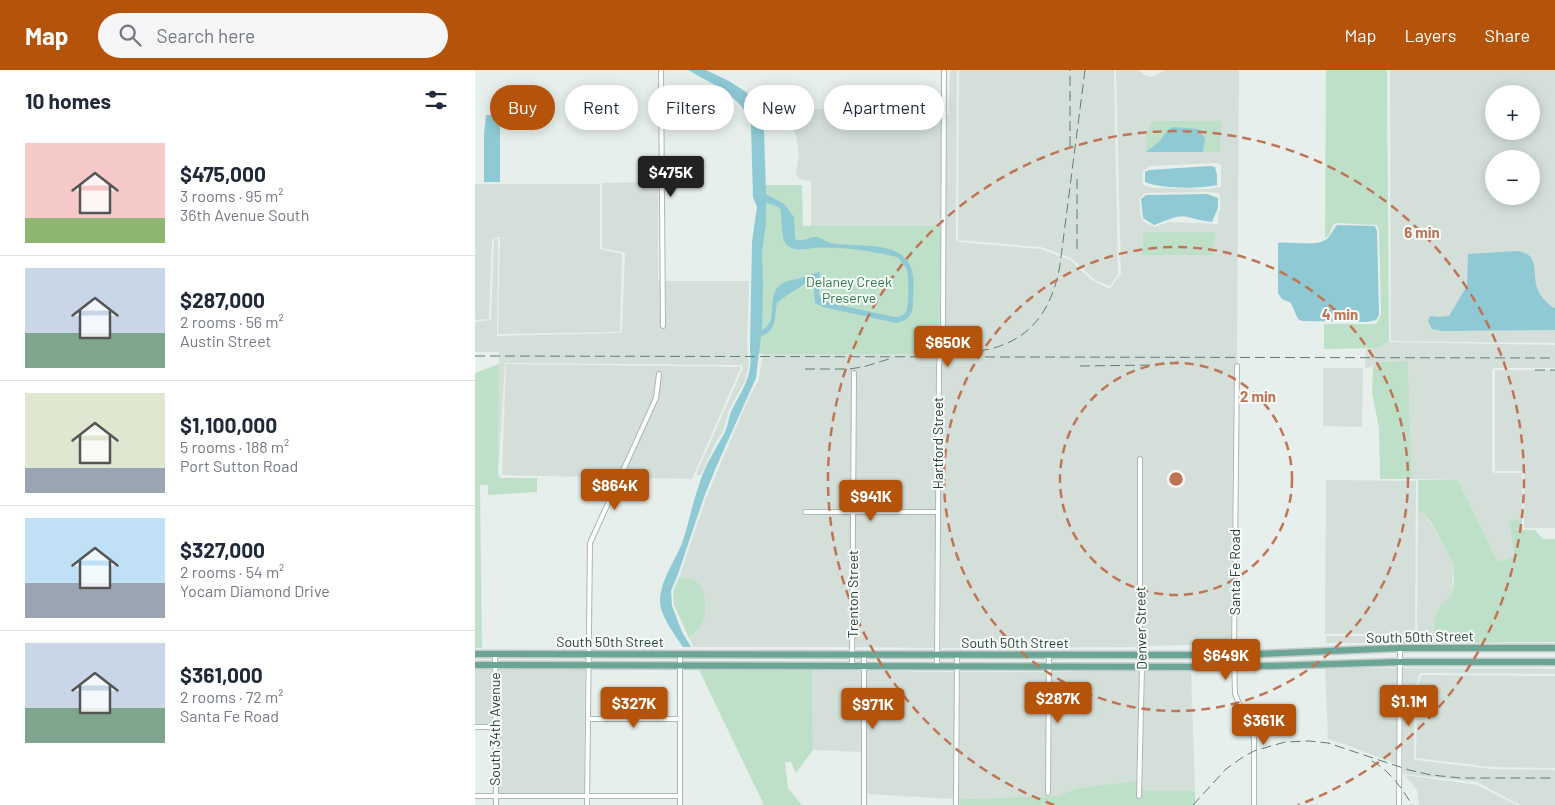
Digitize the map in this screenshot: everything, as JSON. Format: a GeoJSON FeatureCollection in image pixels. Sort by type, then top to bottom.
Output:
{"type":"FeatureCollection","features":[{"type":"Feature","properties":{"kind":"main road","name":"South 50th Street"},"geometry":{"type":"LineString","coordinates":[[475,654],[1234,655],[1400,648],[1555,648]]}},
{"type":"Feature","properties":{"kind":"main road","name":"South 50th Street"},"geometry":{"type":"LineString","coordinates":[[475,665],[1234,667],[1400,662],[1555,662]]}},
{"type":"Feature","properties":{"kind":"street"},"geometry":{"type":"LineString","coordinates":[[661,70],[663,326]]}},
{"type":"Feature","properties":{"kind":"street","name":"Hartford Street"},"geometry":{"type":"LineString","coordinates":[[937,666],[939,366],[943,327],[944,70]]}},
{"type":"Feature","properties":{"kind":"street","name":"Santa Fe Road"},"geometry":{"type":"LineString","coordinates":[[1237,366],[1235,694],[1254,738],[1254,805]]}},
{"type":"Feature","properties":{"kind":"street","name":"Trenton Street"},"geometry":{"type":"LineString","coordinates":[[852,666],[855,373]]}},
{"type":"Feature","properties":{"kind":"street"},"geometry":{"type":"LineString","coordinates":[[587,805],[587,654],[590,543],[656,398],[659,374]]}},
{"type":"Feature","properties":{"kind":"street","name":"Denver Street"},"geometry":{"type":"LineString","coordinates":[[1139,796],[1142,667],[1140,655],[1140,459]]}},
{"type":"Feature","properties":{"kind":"street"},"geometry":{"type":"LineString","coordinates":[[805,512],[938,512]]}},
{"type":"Feature","properties":{"kind":"street"},"geometry":{"type":"LineString","coordinates":[[1399,805],[1400,648]]}},
{"type":"Feature","properties":{"kind":"street","name":"South 34th Avenue"},"geometry":{"type":"LineString","coordinates":[[495,654],[495,805]]}},
{"type":"Feature","properties":{"kind":"street"},"geometry":{"type":"LineString","coordinates":[[680,654],[680,805]]}},
{"type":"Feature","properties":{"kind":"street"},"geometry":{"type":"LineString","coordinates":[[772,654],[772,666]]}},
{"type":"Feature","properties":{"kind":"street","name":"Trenton Street"},"geometry":{"type":"LineString","coordinates":[[864,655],[864,805]]}},
{"type":"Feature","properties":{"kind":"street"},"geometry":{"type":"LineString","coordinates":[[956,805],[957,655]]}},
{"type":"Feature","properties":{"kind":"street"},"geometry":{"type":"LineString","coordinates":[[1048,794],[1049,655]]}},
{"type":"Feature","properties":{"kind":"street"},"geometry":{"type":"LineString","coordinates":[[588,719],[679,719]]}},
{"type":"Feature","properties":{"kind":"street"},"geometry":{"type":"LineString","coordinates":[[475,727],[494,727]]}},
{"type":"Feature","properties":{"kind":"street"},"geometry":{"type":"LineString","coordinates":[[475,796],[680,796]]}},
{"type":"Feature","properties":{"kind":"shaded area"},"geometry":{"type":"Polygon","coordinates":[[[950,70],[957,70],[956,240],[958,242],[1040,249],[1070,260],[1093,281],[1110,289],[1121,274],[1116,70],[1138,70],[1149,77],[1153,77],[1166,70],[1239,70],[1237,363],[1234,364],[1231,644],[1143,646],[1143,457],[1138,456],[1137,647],[941,648],[941,366],[946,327],[946,115],[949,115],[950,70]],[[1217,163],[1150,166],[1142,172],[1143,185],[1153,188],[1208,189],[1221,187],[1221,165],[1217,163]],[[1145,193],[1139,199],[1141,218],[1144,222],[1155,227],[1168,222],[1218,224],[1218,213],[1221,208],[1219,193],[1145,193]]]}},
{"type":"Feature","properties":{"kind":"shaded area"},"geometry":{"type":"Polygon","coordinates":[[[959,70],[1114,70],[1118,274],[1110,286],[1095,280],[1071,258],[1041,247],[958,240],[959,70]]]}},
{"type":"Feature","properties":{"kind":"shaded area"},"geometry":{"type":"Polygon","coordinates":[[[1390,70],[1555,70],[1555,343],[1391,341],[1390,70]]]}},
{"type":"Feature","properties":{"kind":"shaded area"},"geometry":{"type":"Polygon","coordinates":[[[814,109],[824,110],[824,130],[941,130],[941,231],[811,229],[811,181],[799,179],[796,173],[799,155],[796,135],[793,130],[814,130],[814,109]]]}},
{"type":"Feature","properties":{"kind":"shaded area"},"geometry":{"type":"Polygon","coordinates":[[[658,182],[660,329],[666,328],[665,281],[749,281],[747,348],[749,364],[745,381],[728,412],[723,432],[716,442],[701,475],[696,475],[743,368],[742,365],[505,363],[498,474],[499,352],[475,352],[475,322],[491,320],[494,239],[498,239],[497,336],[622,333],[625,254],[602,248],[602,183],[658,182]]]}},
{"type":"Feature","properties":{"kind":"shaded area"},"geometry":{"type":"Polygon","coordinates":[[[475,184],[600,184],[600,249],[622,254],[620,332],[498,334],[500,237],[492,238],[489,319],[475,320],[475,184]]]}},
{"type":"Feature","properties":{"kind":"shaded area"},"geometry":{"type":"Polygon","coordinates":[[[1389,342],[1555,345],[1555,368],[1494,368],[1492,370],[1492,472],[1522,473],[1522,519],[1509,520],[1514,556],[1498,562],[1458,480],[1412,479],[1408,361],[1381,362],[1365,369],[1366,349],[1378,348],[1389,342]]]}},
{"type":"Feature","properties":{"kind":"shaded area"},"geometry":{"type":"Polygon","coordinates":[[[937,351],[935,510],[855,510],[857,370],[852,371],[850,510],[802,510],[802,514],[850,515],[850,647],[694,647],[689,638],[697,632],[692,579],[679,578],[706,498],[746,404],[759,379],[763,353],[937,351]]]}},
{"type":"Feature","properties":{"kind":"shaded area"},"geometry":{"type":"Polygon","coordinates":[[[506,364],[741,367],[692,479],[502,475],[506,364]]]}},
{"type":"Feature","properties":{"kind":"shaded area"},"geometry":{"type":"Polygon","coordinates":[[[1323,368],[1363,368],[1362,427],[1323,426],[1323,368]]]}},
{"type":"Feature","properties":{"kind":"shaded area"},"geometry":{"type":"Polygon","coordinates":[[[1495,370],[1555,370],[1555,528],[1524,528],[1524,471],[1495,471],[1495,370]]]}},
{"type":"Feature","properties":{"kind":"shaded area"},"geometry":{"type":"Polygon","coordinates":[[[1326,480],[1416,481],[1415,634],[1325,634],[1326,480]]]}},
{"type":"Feature","properties":{"kind":"shaded area"},"geometry":{"type":"Polygon","coordinates":[[[1418,511],[1425,515],[1439,537],[1448,552],[1455,570],[1452,580],[1453,590],[1450,598],[1438,608],[1435,624],[1435,643],[1326,643],[1326,636],[1417,636],[1418,511]]]}},
{"type":"Feature","properties":{"kind":"shaded area"},"geometry":{"type":"Polygon","coordinates":[[[855,515],[935,515],[935,648],[855,647],[855,515]]]}},
{"type":"Feature","properties":{"kind":"shaded area"},"geometry":{"type":"Polygon","coordinates":[[[1325,668],[1397,668],[1397,764],[1328,739],[1325,668]]]}},
{"type":"Feature","properties":{"kind":"shaded area"},"geometry":{"type":"Polygon","coordinates":[[[1403,668],[1555,669],[1555,674],[1420,673],[1415,688],[1414,759],[1491,769],[1555,770],[1555,805],[1520,805],[1477,782],[1403,774],[1403,668]]]}},
{"type":"Feature","properties":{"kind":"shaded area"},"geometry":{"type":"Polygon","coordinates":[[[475,669],[492,669],[492,724],[475,724],[475,669]]]}},
{"type":"Feature","properties":{"kind":"shaded area"},"geometry":{"type":"Polygon","coordinates":[[[498,669],[585,669],[584,795],[498,794],[498,669]]]}},
{"type":"Feature","properties":{"kind":"shaded area"},"geometry":{"type":"Polygon","coordinates":[[[812,670],[861,671],[861,752],[813,750],[812,670]]]}},
{"type":"Feature","properties":{"kind":"shaded area"},"geometry":{"type":"Polygon","coordinates":[[[1139,670],[1137,783],[1133,781],[1077,788],[1058,796],[959,799],[960,672],[1046,672],[1046,796],[1051,796],[1052,672],[1139,670]]]}},
{"type":"Feature","properties":{"kind":"shaded area"},"geometry":{"type":"Polygon","coordinates":[[[1145,670],[1191,670],[1195,791],[1148,791],[1142,787],[1145,670]]]}},
{"type":"Feature","properties":{"kind":"shaded area"},"geometry":{"type":"Polygon","coordinates":[[[867,671],[954,672],[954,799],[867,794],[867,671]]]}},
{"type":"Feature","properties":{"kind":"shaded area"},"geometry":{"type":"Polygon","coordinates":[[[1422,675],[1555,676],[1555,768],[1491,767],[1416,758],[1417,688],[1422,675]]]}},
{"type":"Feature","properties":{"kind":"shaded area"},"geometry":{"type":"Polygon","coordinates":[[[1405,775],[1477,785],[1516,805],[1419,805],[1417,790],[1405,775]]]}},
{"type":"Feature","properties":{"kind":"green space"},"geometry":{"type":"Polygon","coordinates":[[[1326,70],[1387,70],[1389,342],[1378,348],[1324,349],[1324,324],[1376,324],[1381,315],[1379,231],[1377,225],[1336,223],[1325,238],[1326,70]]]}},
{"type":"Feature","properties":{"kind":"green space"},"geometry":{"type":"Polygon","coordinates":[[[1153,121],[1221,121],[1220,152],[1203,152],[1205,138],[1166,132],[1160,141],[1146,152],[1146,133],[1153,121]]]}},
{"type":"Feature","properties":{"kind":"green space","name":"Delaney Creek Preserve"},"geometry":{"type":"Polygon","coordinates":[[[758,185],[802,185],[803,226],[941,226],[939,354],[757,354],[758,185]]]}},
{"type":"Feature","properties":{"kind":"green space"},"geometry":{"type":"Polygon","coordinates":[[[1143,232],[1216,232],[1212,255],[1142,255],[1143,232]]]}},
{"type":"Feature","properties":{"kind":"green space"},"geometry":{"type":"Polygon","coordinates":[[[1408,361],[1412,479],[1380,479],[1379,428],[1372,392],[1373,366],[1381,362],[1408,361]]]}},
{"type":"Feature","properties":{"kind":"green space"},"geometry":{"type":"Polygon","coordinates":[[[499,364],[498,474],[501,478],[537,478],[537,492],[488,495],[488,485],[480,485],[482,648],[475,648],[475,373],[499,364]]]}},
{"type":"Feature","properties":{"kind":"green space"},"geometry":{"type":"Polygon","coordinates":[[[1418,480],[1458,480],[1498,562],[1514,556],[1509,520],[1522,519],[1523,530],[1535,530],[1543,539],[1555,539],[1555,642],[1435,643],[1435,616],[1452,593],[1454,567],[1432,525],[1425,515],[1418,511],[1418,480]]]}},
{"type":"Feature","properties":{"kind":"green space"},"geometry":{"type":"Polygon","coordinates":[[[679,578],[696,582],[700,586],[705,598],[705,612],[702,624],[689,638],[674,605],[673,591],[679,578]]]}},
{"type":"Feature","properties":{"kind":"green space"},"geometry":{"type":"Polygon","coordinates":[[[699,670],[812,670],[813,750],[796,773],[791,762],[785,762],[788,788],[802,805],[764,805],[699,670]]]}},
{"type":"Feature","properties":{"kind":"green space"},"geometry":{"type":"Polygon","coordinates":[[[1134,781],[1137,783],[1137,799],[1142,799],[1142,787],[1148,791],[1195,791],[1195,805],[960,805],[959,799],[1058,796],[1077,788],[1134,781]]]}},
{"type":"Feature","properties":{"kind":"water"},"geometry":{"type":"Polygon","coordinates":[[[688,70],[706,70],[729,81],[744,91],[744,110],[734,98],[734,85],[715,85],[688,70]]]}},
{"type":"Feature","properties":{"kind":"water"},"geometry":{"type":"Polygon","coordinates":[[[486,115],[490,115],[490,130],[500,130],[500,182],[484,182],[486,115]]]}},
{"type":"Feature","properties":{"kind":"water"},"geometry":{"type":"Polygon","coordinates":[[[1172,127],[1198,129],[1205,138],[1203,152],[1146,152],[1160,141],[1172,127]]]}},
{"type":"Feature","properties":{"kind":"water"},"geometry":{"type":"Polygon","coordinates":[[[751,130],[764,130],[766,194],[784,204],[794,217],[795,239],[801,240],[817,237],[831,243],[876,247],[898,253],[906,259],[911,268],[913,277],[913,307],[907,319],[896,323],[823,307],[815,303],[813,277],[777,303],[773,327],[761,336],[756,378],[704,497],[671,591],[672,606],[682,632],[691,647],[683,647],[662,612],[660,606],[661,592],[682,543],[704,472],[725,431],[750,368],[752,241],[757,207],[753,197],[751,130]],[[766,203],[766,223],[762,253],[762,330],[770,321],[774,295],[776,289],[781,284],[820,272],[819,294],[821,298],[830,303],[895,317],[901,316],[906,312],[908,274],[905,266],[897,257],[845,248],[793,249],[785,242],[780,208],[766,203]]]}},
{"type":"Feature","properties":{"kind":"water"},"geometry":{"type":"Polygon","coordinates":[[[1215,167],[1217,185],[1181,188],[1145,182],[1145,172],[1149,170],[1215,167]]]}},
{"type":"Feature","properties":{"kind":"water"},"geometry":{"type":"Polygon","coordinates":[[[1207,194],[1218,198],[1218,208],[1212,222],[1184,216],[1154,225],[1143,218],[1141,199],[1146,195],[1207,194]]]}},
{"type":"Feature","properties":{"kind":"water"},"geometry":{"type":"Polygon","coordinates":[[[1337,225],[1375,226],[1377,231],[1379,315],[1376,320],[1367,322],[1302,321],[1298,319],[1291,303],[1282,299],[1278,293],[1278,243],[1318,243],[1328,238],[1337,225]]]}},
{"type":"Feature","properties":{"kind":"water"},"geometry":{"type":"Polygon","coordinates":[[[1517,251],[1530,256],[1533,261],[1536,285],[1540,294],[1555,308],[1555,330],[1442,331],[1432,329],[1428,321],[1430,316],[1449,316],[1467,286],[1468,254],[1517,251]]]}},
{"type":"Feature","properties":{"kind":"railway"},"geometry":{"type":"LineString","coordinates":[[1070,70],[1070,146]]}},
{"type":"Feature","properties":{"kind":"railway"},"geometry":{"type":"LineString","coordinates":[[979,351],[996,347],[1024,333],[1035,323],[1051,297],[1060,265],[1085,70]]}},
{"type":"Feature","properties":{"kind":"railway"},"geometry":{"type":"LineString","coordinates":[[1077,179],[1077,249]]}},
{"type":"Feature","properties":{"kind":"railway"},"geometry":{"type":"LineString","coordinates":[[475,356],[1555,358]]}},
{"type":"Feature","properties":{"kind":"railway"},"geometry":{"type":"LineString","coordinates":[[805,369],[849,369],[889,359]]}},
{"type":"Feature","properties":{"kind":"railway"},"geometry":{"type":"LineString","coordinates":[[1080,366],[1156,365],[1178,362]]}},
{"type":"Feature","properties":{"kind":"railway"},"geometry":{"type":"LineString","coordinates":[[1535,370],[1555,370]]}},
{"type":"Feature","properties":{"kind":"railway"},"geometry":{"type":"LineString","coordinates":[[1193,805],[1226,769],[1243,757],[1254,751],[1285,742],[1309,741],[1328,743],[1409,770],[1431,775],[1461,778],[1555,778]]}},
{"type":"Feature","properties":{"kind":"railway"},"geometry":{"type":"LineString","coordinates":[[1372,761],[1395,780],[1412,805]]}}]}
